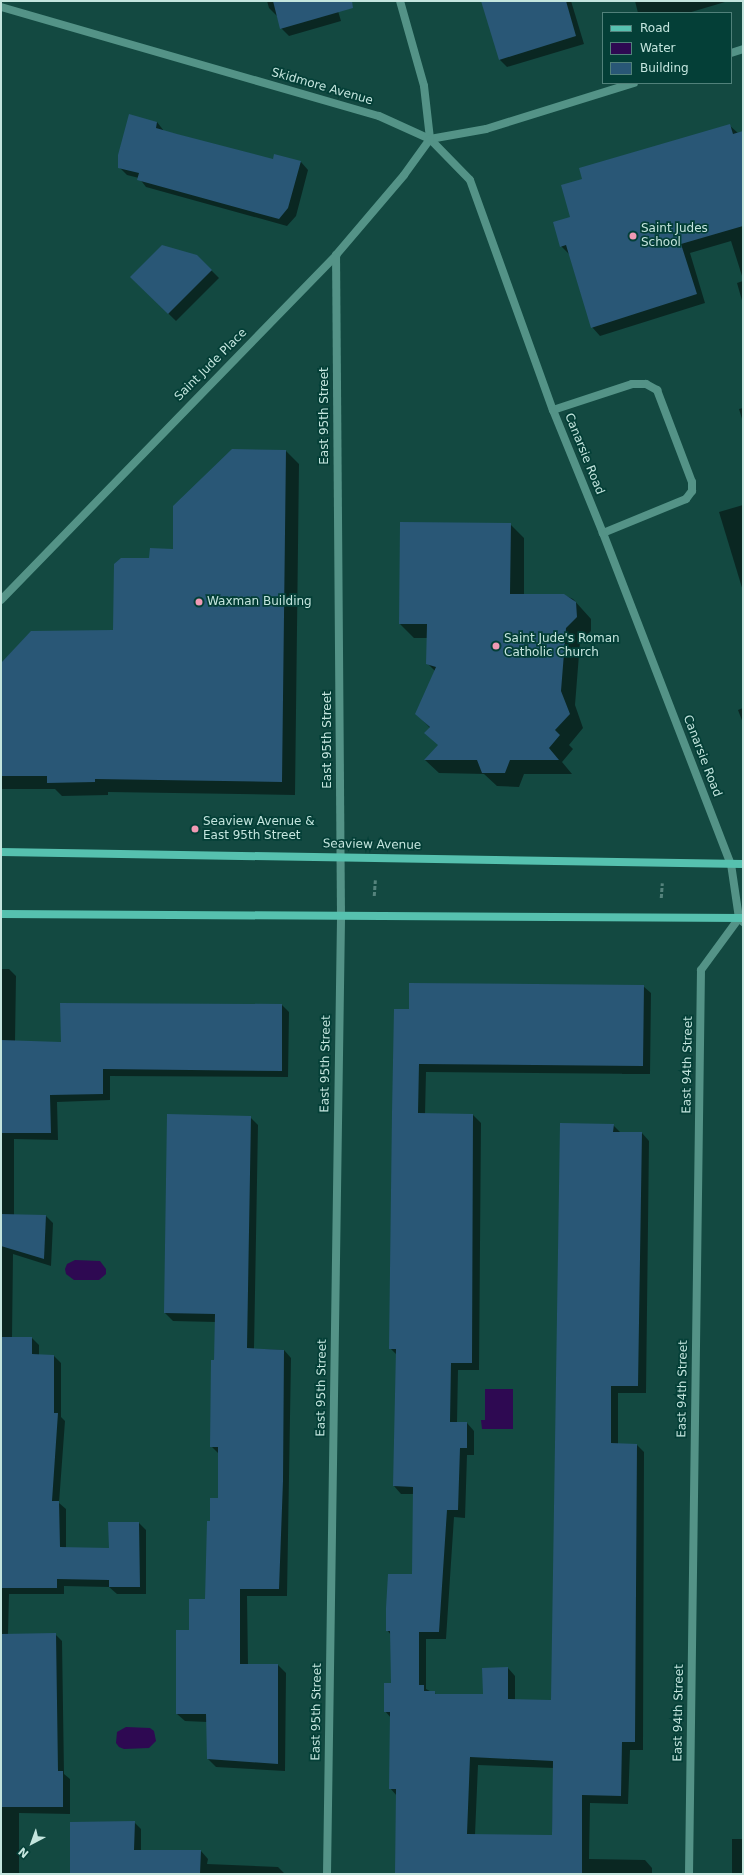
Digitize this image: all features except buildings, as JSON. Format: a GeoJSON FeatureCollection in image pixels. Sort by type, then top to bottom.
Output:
{"type":"FeatureCollection","features":[{"type":"Feature","properties":{"kind":"street"},"geometry":{"type":"LineString","coordinates":[[400,1],[424,86],[430,139],[486,129],[631,84]]}},
{"type":"Feature","properties":{"kind":"street","name":"Skidmore Avenue"},"geometry":{"type":"LineString","coordinates":[[1,7],[379,116],[430,139]]}},
{"type":"Feature","properties":{"kind":"street"},"geometry":{"type":"LineString","coordinates":[[732,53],[743,49]]}},
{"type":"Feature","properties":{"kind":"street","name":"Saint Jude Place"},"geometry":{"type":"LineString","coordinates":[[1,600],[336,255],[404,175],[430,139]]}},
{"type":"Feature","properties":{"kind":"street","name":"Canarsie Road"},"geometry":{"type":"LineString","coordinates":[[430,139],[470,180],[553,410],[603,533],[731,864],[742,919]]}},
{"type":"Feature","properties":{"kind":"street","name":"East 95th Street"},"geometry":{"type":"LineString","coordinates":[[327,1874],[341,917],[336,255]]}},
{"type":"Feature","properties":{"kind":"street"},"geometry":{"type":"LineString","coordinates":[[553,410],[632,384],[646,384],[657,390],[692,482],[692,491],[686,499],[603,533]]}},
{"type":"Feature","properties":{"kind":"street","name":"Seaview Avenue"},"geometry":{"type":"LineString","coordinates":[[1,852],[743,864]]}},
{"type":"Feature","properties":{"kind":"street"},"geometry":{"type":"LineString","coordinates":[[1,914],[742,919]]}},
{"type":"Feature","properties":{"kind":"street","name":"East 94th Street"},"geometry":{"type":"LineString","coordinates":[[688,1874],[701,970],[742,919]]}},
{"type":"Feature","properties":{"kind":"path"},"geometry":{"type":"LineString","coordinates":[[374,898],[375,880]]}},
{"type":"Feature","properties":{"kind":"path"},"geometry":{"type":"LineString","coordinates":[[661,900],[662,883]]}},
{"type":"Feature","properties":{"kind":"water"},"geometry":{"type":"Polygon","coordinates":[[[75,1260],[100,1261],[106,1269],[106,1274],[99,1280],[74,1280],[66,1274],[65,1269],[67,1264],[75,1260]]]}},
{"type":"Feature","properties":{"kind":"water"},"geometry":{"type":"Polygon","coordinates":[[[485,1389],[513,1389],[513,1429],[482,1429],[481,1420],[485,1420],[485,1389]]]}},
{"type":"Feature","properties":{"kind":"water"},"geometry":{"type":"Polygon","coordinates":[[[126,1727],[150,1728],[154,1731],[156,1741],[149,1748],[124,1749],[119,1747],[116,1743],[117,1732],[126,1727]]]}},
{"type":"Feature","properties":{"kind":"place","name":"Saint Judes School"},"geometry":{"type":"Point","coordinates":[633,236]}},
{"type":"Feature","properties":{"kind":"place","name":"Waxman Building"},"geometry":{"type":"Point","coordinates":[199,602]}},
{"type":"Feature","properties":{"kind":"place","name":"Saint Jude's Roman Catholic Church"},"geometry":{"type":"Point","coordinates":[496,646]}},
{"type":"Feature","properties":{"kind":"place","name":"Seaview Avenue & East 95th Street"},"geometry":{"type":"Point","coordinates":[195,829]}}]}
